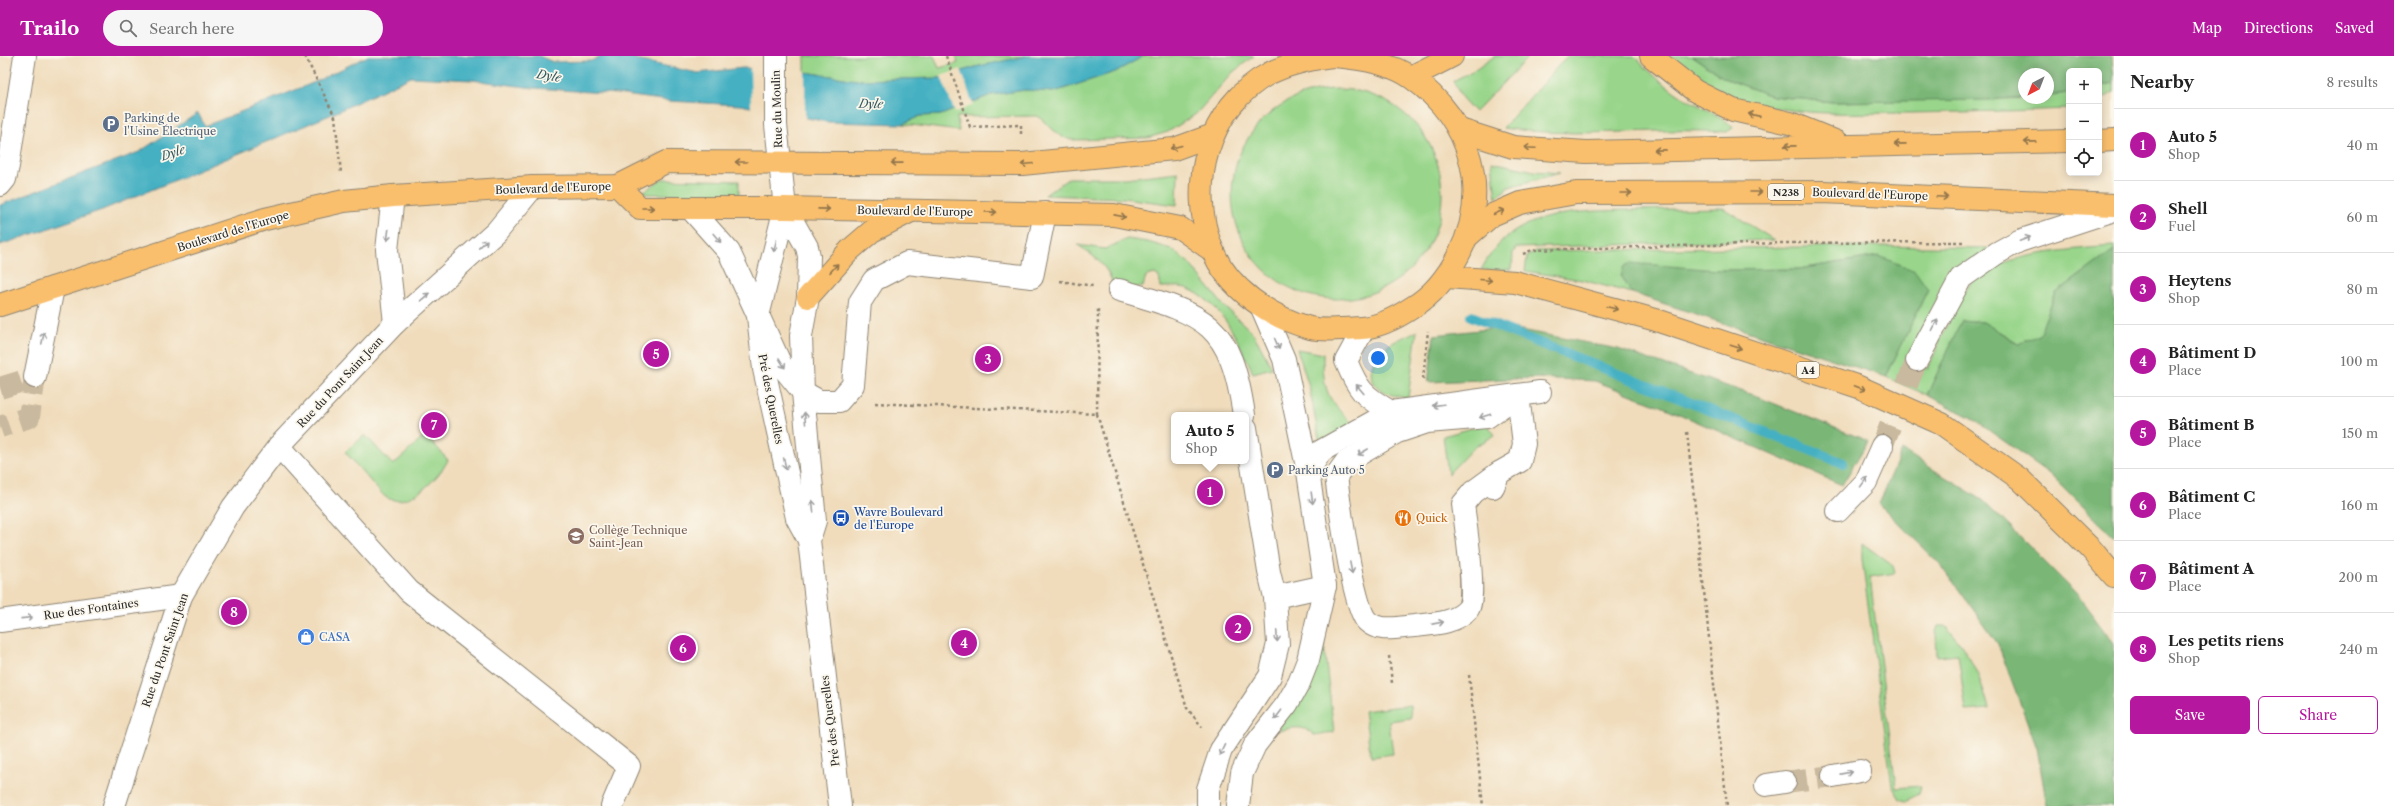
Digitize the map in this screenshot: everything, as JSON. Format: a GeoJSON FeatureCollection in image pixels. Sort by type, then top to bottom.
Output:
{"type":"FeatureCollection","features":[{"type":"Feature","properties":{"kind":"main road","name":"Boulevard de l'Europe"},"geometry":{"type":"LineString","coordinates":[[1333,56],[1365,57],[1411,77],[1439,101],[1460,130],[1472,164],[1475,200],[1468,236],[1447,277],[1424,301],[1395,318],[1364,328],[1311,328],[1262,308],[1233,282],[1213,251],[1202,212],[1202,172],[1213,135],[1228,110],[1272,65],[1333,56]]}},
{"type":"Feature","properties":{"kind":"main road"},"geometry":{"type":"LineString","coordinates":[[1411,77],[1452,56]]}},
{"type":"Feature","properties":{"kind":"main road"},"geometry":{"type":"LineString","coordinates":[[1651,56],[1694,91],[1733,110],[1790,123],[1843,145]]}},
{"type":"Feature","properties":{"kind":"main road"},"geometry":{"type":"LineString","coordinates":[[1460,130],[1513,147],[1586,152],[2066,141]]}},
{"type":"Feature","properties":{"kind":"main road","name":"Boulevard de l'Europe"},"geometry":{"type":"LineString","coordinates":[[0,305],[265,218],[344,202],[393,196],[533,187],[618,186],[666,162],[1022,164],[1174,149],[1213,135]]}},
{"type":"Feature","properties":{"kind":"main road"},"geometry":{"type":"LineString","coordinates":[[2102,140],[2114,140]]}},
{"type":"Feature","properties":{"kind":"main road","name":"Boulevard de l'Europe"},"geometry":{"type":"LineString","coordinates":[[618,186],[640,208],[785,208],[1114,215],[1180,228],[1213,251]]}},
{"type":"Feature","properties":{"kind":"main road","name":"Boulevard de l'Europe"},"geometry":{"type":"LineString","coordinates":[[1468,236],[1492,215],[1520,203],[1576,193],[1823,192],[2114,206]]}},
{"type":"Feature","properties":{"kind":"main road"},"geometry":{"type":"LineString","coordinates":[[808,297],[850,250],[872,231],[910,211]]}},
{"type":"Feature","properties":{"kind":"main road","name":"A4"},"geometry":{"type":"LineString","coordinates":[[1447,277],[1515,282],[1656,320],[1852,384],[1942,424],[2020,479],[2091,549],[2114,576]]}},
{"type":"Feature","properties":{"kind":"street"},"geometry":{"type":"LineString","coordinates":[[3,182],[25,56]]}},
{"type":"Feature","properties":{"kind":"street","name":"Rue du Moulin"},"geometry":{"type":"LineString","coordinates":[[776,56],[776,125],[780,162]]}},
{"type":"Feature","properties":{"kind":"street","name":"Pré des Querelles"},"geometry":{"type":"LineString","coordinates":[[780,162],[785,208],[758,316],[764,369],[797,518],[809,540],[840,806]]}},
{"type":"Feature","properties":{"kind":"street","name":"Rue du Pont Saint Jean"},"geometry":{"type":"LineString","coordinates":[[114,806],[182,596],[208,546],[233,508],[279,446],[395,323],[496,232],[533,187]]}},
{"type":"Feature","properties":{"kind":"street"},"geometry":{"type":"LineString","coordinates":[[393,196],[387,250],[395,323]]}},
{"type":"Feature","properties":{"kind":"street"},"geometry":{"type":"LineString","coordinates":[[691,208],[729,252],[782,365],[803,392],[819,401],[839,401],[853,385],[860,302],[874,280],[907,263],[1032,277],[1045,213]]}},
{"type":"Feature","properties":{"kind":"street","name":"Pré des Querelles"},"geometry":{"type":"LineString","coordinates":[[785,208],[807,247],[809,256],[808,297],[801,336],[803,392],[815,521],[809,540]]}},
{"type":"Feature","properties":{"kind":"street"},"geometry":{"type":"LineString","coordinates":[[1917,360],[1961,278],[1997,253],[2019,241],[2114,210]]}},
{"type":"Feature","properties":{"kind":"street"},"geometry":{"type":"LineString","coordinates":[[35,376],[54,288]]}},
{"type":"Feature","properties":{"kind":"street"},"geometry":{"type":"LineString","coordinates":[[1119,290],[1180,308],[1207,323],[1224,342],[1239,382],[1244,412]]}},
{"type":"Feature","properties":{"kind":"street"},"geometry":{"type":"LineString","coordinates":[[1238,806],[1242,773],[1255,745],[1287,704],[1299,683],[1308,660],[1325,586],[1308,472],[1284,359],[1262,308]]}},
{"type":"Feature","properties":{"kind":"street"},"geometry":{"type":"LineString","coordinates":[[1364,328],[1346,361],[1356,384],[1369,400],[1391,412]]}},
{"type":"Feature","properties":{"kind":"street"},"geometry":{"type":"LineString","coordinates":[[1308,472],[1321,451],[1391,412],[1540,392]]}},
{"type":"Feature","properties":{"kind":"street"},"geometry":{"type":"LineString","coordinates":[[1518,395],[1524,444],[1520,461],[1473,492],[1463,504],[1472,594],[1468,608],[1454,619],[1436,623],[1377,628],[1366,621],[1360,608],[1354,581],[1336,476],[1346,462],[1397,432],[1427,422],[1487,417],[1518,395]]}},
{"type":"Feature","properties":{"kind":"street"},"geometry":{"type":"LineString","coordinates":[[279,446],[409,591],[628,766],[612,806]]}},
{"type":"Feature","properties":{"kind":"street"},"geometry":{"type":"LineString","coordinates":[[1838,511],[1866,482],[1882,446]]}},
{"type":"Feature","properties":{"kind":"street"},"geometry":{"type":"LineString","coordinates":[[1208,806],[1208,789],[1220,750],[1270,676],[1278,644],[1275,597],[1269,572],[1249,447]]}},
{"type":"Feature","properties":{"kind":"street"},"geometry":{"type":"LineString","coordinates":[[1489,497],[1499,474]]}},
{"type":"Feature","properties":{"kind":"street"},"geometry":{"type":"LineString","coordinates":[[1275,597],[1325,586]]}},
{"type":"Feature","properties":{"kind":"street","name":"Rue des Fontaines"},"geometry":{"type":"LineString","coordinates":[[0,621],[182,596]]}},
{"type":"Feature","properties":{"kind":"street"},"geometry":{"type":"LineString","coordinates":[[1833,776],[1860,771]]}},
{"type":"Feature","properties":{"kind":"path"},"geometry":{"type":"LineString","coordinates":[[304,56],[335,117],[344,202]]}},
{"type":"Feature","properties":{"kind":"path"},"geometry":{"type":"LineString","coordinates":[[946,56],[970,127]]}},
{"type":"Feature","properties":{"kind":"path"},"geometry":{"type":"LineString","coordinates":[[1515,282],[1520,255],[1532,250],[1783,243],[1966,242]]}},
{"type":"Feature","properties":{"kind":"path"},"geometry":{"type":"LineString","coordinates":[[1032,277],[1119,290]]}},
{"type":"Feature","properties":{"kind":"path"},"geometry":{"type":"LineString","coordinates":[[1098,286],[1097,414],[1187,708],[1220,750]]}},
{"type":"Feature","properties":{"kind":"path"},"geometry":{"type":"LineString","coordinates":[[1420,408],[1428,330]]}},
{"type":"Feature","properties":{"kind":"path"},"geometry":{"type":"LineString","coordinates":[[839,401],[1097,414]]}},
{"type":"Feature","properties":{"kind":"path"},"geometry":{"type":"LineString","coordinates":[[1687,432],[1727,806]]}},
{"type":"Feature","properties":{"kind":"path"},"geometry":{"type":"LineString","coordinates":[[1468,675],[1483,806]]}},
{"type":"Feature","properties":{"kind":"green space"},"geometry":{"type":"Polygon","coordinates":[[[805,56],[934,56],[939,68],[958,63],[956,56],[1026,56],[975,67],[941,78],[857,80],[805,72],[805,56]]]}},
{"type":"Feature","properties":{"kind":"green space"},"geometry":{"type":"Polygon","coordinates":[[[1144,56],[1254,56],[1233,72],[1196,114],[1168,132],[1147,138],[1072,140],[1060,136],[1038,116],[957,117],[959,131],[903,124],[920,116],[941,115],[991,95],[1025,90],[1054,92],[1115,72],[1144,56]]]}},
{"type":"Feature","properties":{"kind":"green space"},"geometry":{"type":"Polygon","coordinates":[[[1495,56],[1529,56],[1475,112],[1462,98],[1453,81],[1478,68],[1495,56]]]}},
{"type":"Feature","properties":{"kind":"green space"},"geometry":{"type":"Polygon","coordinates":[[[1567,56],[1634,56],[1656,77],[1674,91],[1717,115],[1733,128],[1727,132],[1671,131],[1559,133],[1503,128],[1567,56]]]}},
{"type":"Feature","properties":{"kind":"green space"},"geometry":{"type":"Polygon","coordinates":[[[1670,56],[1692,56],[1724,78],[1772,96],[1832,102],[2018,99],[2018,104],[2054,104],[2054,94],[2066,93],[2066,109],[1880,113],[1825,113],[1798,111],[1771,107],[1744,100],[1718,90],[1690,74],[1670,56]]]}},
{"type":"Feature","properties":{"kind":"green space"},"geometry":{"type":"Polygon","coordinates":[[[1692,56],[2112,56],[2114,83],[2102,85],[2102,68],[2066,68],[2066,93],[2054,94],[2054,68],[2018,68],[2018,98],[1988,100],[1832,102],[1772,96],[1724,78],[1692,56]]]}},
{"type":"Feature","properties":{"kind":"green space"},"geometry":{"type":"Polygon","coordinates":[[[2114,83],[2114,92],[2102,99],[2102,85],[2114,83]]]}},
{"type":"Feature","properties":{"kind":"green space"},"geometry":{"type":"Polygon","coordinates":[[[1337,89],[1357,91],[1377,97],[1395,107],[1411,120],[1424,136],[1434,154],[1440,174],[1442,194],[1440,214],[1434,234],[1424,252],[1411,268],[1395,281],[1377,291],[1357,297],[1337,299],[1317,297],[1297,291],[1279,281],[1263,268],[1250,252],[1240,234],[1234,214],[1232,194],[1234,174],[1240,154],[1250,136],[1263,120],[1279,107],[1297,97],[1317,91],[1337,89]]]}},
{"type":"Feature","properties":{"kind":"green space"},"geometry":{"type":"Polygon","coordinates":[[[1492,162],[1534,171],[1560,173],[1509,187],[1496,198],[1492,162]]]}},
{"type":"Feature","properties":{"kind":"green space"},"geometry":{"type":"Polygon","coordinates":[[[1178,172],[1177,205],[1123,198],[1045,195],[1069,178],[1126,178],[1178,172]]]}},
{"type":"Feature","properties":{"kind":"green space"},"geometry":{"type":"Polygon","coordinates":[[[662,179],[739,181],[739,195],[640,194],[662,179]]]}},
{"type":"Feature","properties":{"kind":"green space"},"geometry":{"type":"Polygon","coordinates":[[[1723,208],[1774,240],[1516,248],[1513,253],[1512,269],[1481,270],[1494,250],[1509,236],[1526,225],[1544,218],[1585,212],[1723,208]]]}},
{"type":"Feature","properties":{"kind":"green space"},"geometry":{"type":"Polygon","coordinates":[[[1127,239],[1148,242],[1171,249],[1188,262],[1224,306],[1253,333],[1272,368],[1253,373],[1235,335],[1227,323],[1219,312],[1199,294],[1183,287],[1161,287],[1159,277],[1155,274],[1146,276],[1143,287],[1114,288],[1112,280],[1105,268],[1096,258],[1078,245],[1105,249],[1127,239]]]}},
{"type":"Feature","properties":{"kind":"green space"},"geometry":{"type":"Polygon","coordinates":[[[1871,246],[1988,248],[1907,361],[1928,369],[1948,322],[1946,319],[1970,283],[1986,270],[2002,263],[2041,254],[2114,246],[2114,250],[2056,293],[2039,335],[2020,344],[1983,322],[1962,320],[1927,395],[1886,377],[1928,289],[1879,256],[1799,269],[1718,270],[1621,276],[1632,293],[1582,280],[1525,271],[1527,257],[1536,251],[1871,246]]]}},
{"type":"Feature","properties":{"kind":"green space"},"geometry":{"type":"Polygon","coordinates":[[[2114,250],[2114,537],[2049,473],[1970,417],[1927,395],[1962,320],[1983,322],[2019,344],[2039,335],[2056,293],[2114,250]]]}},
{"type":"Feature","properties":{"kind":"green space"},"geometry":{"type":"Polygon","coordinates":[[[1879,256],[1915,271],[1928,289],[1886,377],[1632,293],[1621,276],[1624,267],[1631,263],[1718,270],[1799,269],[1879,256]]]}},
{"type":"Feature","properties":{"kind":"green space"},"geometry":{"type":"Polygon","coordinates":[[[1506,327],[1618,349],[1750,394],[1868,441],[1842,485],[1661,406],[1595,381],[1538,378],[1428,382],[1434,335],[1506,327]]]}},
{"type":"Feature","properties":{"kind":"green space"},"geometry":{"type":"Polygon","coordinates":[[[1417,331],[1408,398],[1387,393],[1380,389],[1372,379],[1372,366],[1379,354],[1388,346],[1417,331]]]}},
{"type":"Feature","properties":{"kind":"green space"},"geometry":{"type":"Polygon","coordinates":[[[1297,349],[1323,354],[1324,377],[1328,394],[1337,408],[1353,424],[1320,443],[1309,386],[1297,349]]]}},
{"type":"Feature","properties":{"kind":"green space"},"geometry":{"type":"Polygon","coordinates":[[[1487,424],[1495,435],[1473,448],[1448,474],[1443,436],[1487,424]]]}},
{"type":"Feature","properties":{"kind":"green space"},"geometry":{"type":"Polygon","coordinates":[[[365,435],[393,465],[426,435],[448,460],[438,475],[423,490],[405,499],[396,500],[387,498],[345,452],[365,435]]]}},
{"type":"Feature","properties":{"kind":"green space"},"geometry":{"type":"Polygon","coordinates":[[[1902,450],[1984,501],[2076,593],[2114,644],[2114,806],[2047,806],[2037,748],[1998,644],[1941,565],[1879,504],[1902,450]]]}},
{"type":"Feature","properties":{"kind":"green space"},"geometry":{"type":"Polygon","coordinates":[[[1862,543],[1893,566],[1895,573],[1870,577],[1896,788],[1921,786],[1919,793],[1907,801],[1900,799],[1892,786],[1862,559],[1862,543]]]}},
{"type":"Feature","properties":{"kind":"green space"},"geometry":{"type":"Polygon","coordinates":[[[1938,626],[1945,626],[1967,654],[1978,675],[1989,709],[1966,711],[1958,654],[1937,656],[1936,632],[1938,626]]]}},
{"type":"Feature","properties":{"kind":"green space"},"geometry":{"type":"Polygon","coordinates":[[[1323,638],[1334,732],[1314,735],[1306,729],[1301,728],[1278,731],[1323,638]]]}},
{"type":"Feature","properties":{"kind":"green space"},"geometry":{"type":"Polygon","coordinates":[[[1410,705],[1411,718],[1389,721],[1393,754],[1371,757],[1364,711],[1410,705]]]}},
{"type":"Feature","properties":{"kind":"water","name":"Dyle"},"geometry":{"type":"Polygon","coordinates":[[[368,56],[539,56],[553,62],[591,61],[601,56],[630,56],[641,61],[698,73],[743,68],[805,72],[857,80],[941,78],[975,67],[1026,56],[1144,56],[1115,72],[1054,92],[1025,90],[991,95],[941,115],[920,116],[903,124],[828,122],[740,105],[669,101],[617,94],[534,88],[472,80],[411,77],[330,115],[188,175],[102,210],[0,245],[0,205],[139,152],[198,113],[205,126],[313,83],[368,56]]]}},
{"type":"Feature","properties":{"kind":"pier"},"geometry":{"type":"Polygon","coordinates":[[[750,66],[805,70],[805,119],[751,109],[750,66]]]}},
{"type":"Feature","properties":{"kind":"pier"},"geometry":{"type":"Polygon","coordinates":[[[961,69],[973,105],[955,113],[941,76],[961,69]]]}},
{"type":"Feature","properties":{"kind":"waterway"},"geometry":{"type":"LineString","coordinates":[[1471,316],[1843,463]]}},
{"type":"Feature","properties":{"kind":"tunnel"},"geometry":{"type":"LineString","coordinates":[[1882,446],[1917,360]]}},
{"type":"Feature","properties":{"kind":"tunnel"},"geometry":{"type":"LineString","coordinates":[[0,388],[35,377],[29,417],[0,427]]}},
{"type":"Feature","properties":{"kind":"tunnel"},"geometry":{"type":"LineString","coordinates":[[1785,782],[1833,776]]}},
{"type":"Feature","properties":{"kind":"place","name":"Parking de l'Usine Électrique"},"geometry":{"type":"Point","coordinates":[111,124]}},
{"type":"Feature","properties":{"kind":"place","name":"Bâtiment B"},"geometry":{"type":"Point","coordinates":[656,354]}},
{"type":"Feature","properties":{"kind":"place","name":"Heytens"},"geometry":{"type":"Point","coordinates":[988,359]}},
{"type":"Feature","properties":{"kind":"place","name":"Bâtiment A"},"geometry":{"type":"Point","coordinates":[434,425]}},
{"type":"Feature","properties":{"kind":"place","name":"Parking Auto 5"},"geometry":{"type":"Point","coordinates":[1275,470]}},
{"type":"Feature","properties":{"kind":"place","name":"Auto 5"},"geometry":{"type":"Point","coordinates":[1210,492]}},
{"type":"Feature","properties":{"kind":"place","name":"Wavre Boulevard de l'Europe"},"geometry":{"type":"Point","coordinates":[841,518]}},
{"type":"Feature","properties":{"kind":"place","name":"Quick"},"geometry":{"type":"Point","coordinates":[1403,518]}},
{"type":"Feature","properties":{"kind":"place","name":"Collège Technique Saint-Jean"},"geometry":{"type":"Point","coordinates":[576,536]}},
{"type":"Feature","properties":{"kind":"place","name":"Les petits riens"},"geometry":{"type":"Point","coordinates":[234,612]}},
{"type":"Feature","properties":{"kind":"place","name":"Shell"},"geometry":{"type":"Point","coordinates":[1238,628]}},
{"type":"Feature","properties":{"kind":"place","name":"CASA"},"geometry":{"type":"Point","coordinates":[306,637]}},
{"type":"Feature","properties":{"kind":"place","name":"Bâtiment D"},"geometry":{"type":"Point","coordinates":[964,643]}},
{"type":"Feature","properties":{"kind":"place","name":"Bâtiment C"},"geometry":{"type":"Point","coordinates":[683,648]}}]}
